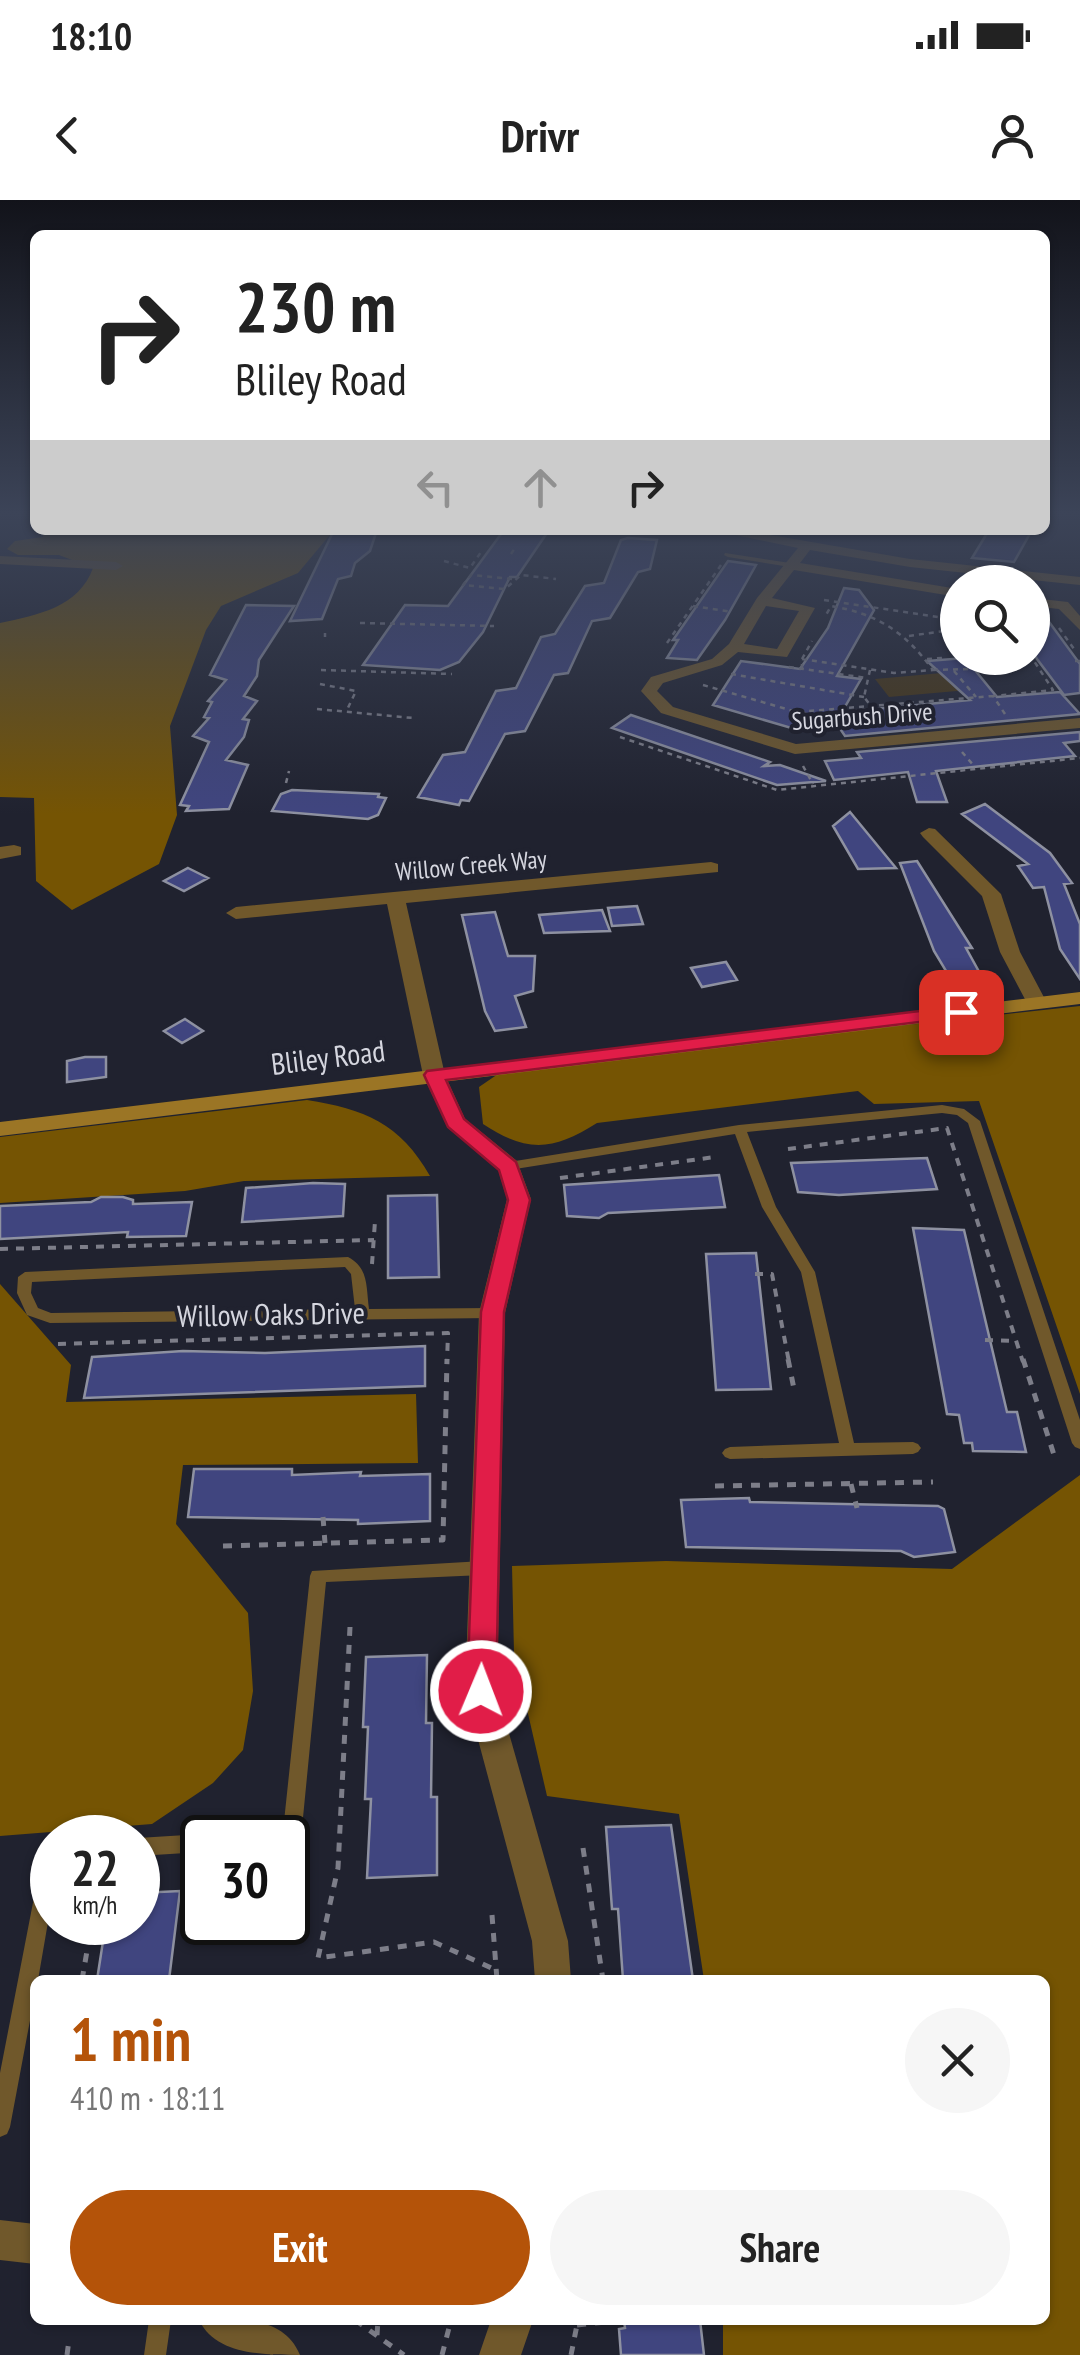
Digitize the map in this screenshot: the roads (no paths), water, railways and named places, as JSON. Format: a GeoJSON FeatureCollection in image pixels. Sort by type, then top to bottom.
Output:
{"type":"FeatureCollection","features":[{"type":"Feature","properties":{"kind":"street"},"geometry":{"type":"LineString","coordinates":[[755,613],[735,648],[782,654],[805,613]]}},
{"type":"Feature","properties":{"kind":"street","name":"Sugarbush Drive"},"geometry":{"type":"LineString","coordinates":[[735,648],[717,662],[657,680],[649,691],[667,710],[796,749],[1080,723]]}},
{"type":"Feature","properties":{"kind":"street"},"geometry":{"type":"LineString","coordinates":[[929,833],[990,894],[1010,952],[1037,1003]]}},
{"type":"Feature","properties":{"kind":"street","name":"Willow Creek Way"},"geometry":{"type":"LineString","coordinates":[[236,913],[711,868]]}},
{"type":"Feature","properties":{"kind":"street"},"geometry":{"type":"LineString","coordinates":[[396,897],[434,1075],[456,1122],[509,1166],[519,1200],[492,1312],[481,1691],[550,1941],[553,1975]]}},
{"type":"Feature","properties":{"kind":"street","name":"Bliley Road"},"geometry":{"type":"LineString","coordinates":[[0,1130],[1080,998]]}},
{"type":"Feature","properties":{"kind":"street"},"geometry":{"type":"LineString","coordinates":[[0,2240],[30,2243]]}},
{"type":"Feature","properties":{"kind":"street"},"geometry":{"type":"LineString","coordinates":[[228,2325],[279,2355]]}},
{"type":"Feature","properties":{"kind":"street"},"geometry":{"type":"LineString","coordinates":[[500,2355],[510,2325]]}},
{"type":"Feature","properties":{"kind":"lane"},"geometry":{"type":"LineString","coordinates":[[509,1166],[739,1129],[942,1109],[960,1112],[974,1121],[1080,1443]]}},
{"type":"Feature","properties":{"kind":"lane"},"geometry":{"type":"LineString","coordinates":[[739,1129],[770,1207],[808,1272],[848,1449]]}},
{"type":"Feature","properties":{"kind":"lane","name":"Willow Oaks Drive"},"geometry":{"type":"LineString","coordinates":[[362,1314],[358,1272],[348,1262],[25,1276],[24,1293],[32,1311],[50,1318],[362,1314],[492,1312]]}},
{"type":"Feature","properties":{"kind":"lane"},"geometry":{"type":"LineString","coordinates":[[730,1453],[913,1448]]}},
{"type":"Feature","properties":{"kind":"lane"},"geometry":{"type":"LineString","coordinates":[[294,1815],[318,1576],[483,1568]]}},
{"type":"Feature","properties":{"kind":"lane"},"geometry":{"type":"LineString","coordinates":[[0,2127],[34,1945]]}},
{"type":"Feature","properties":{"kind":"lane"},"geometry":{"type":"LineString","coordinates":[[155,2355],[159,2325]]}}]}
